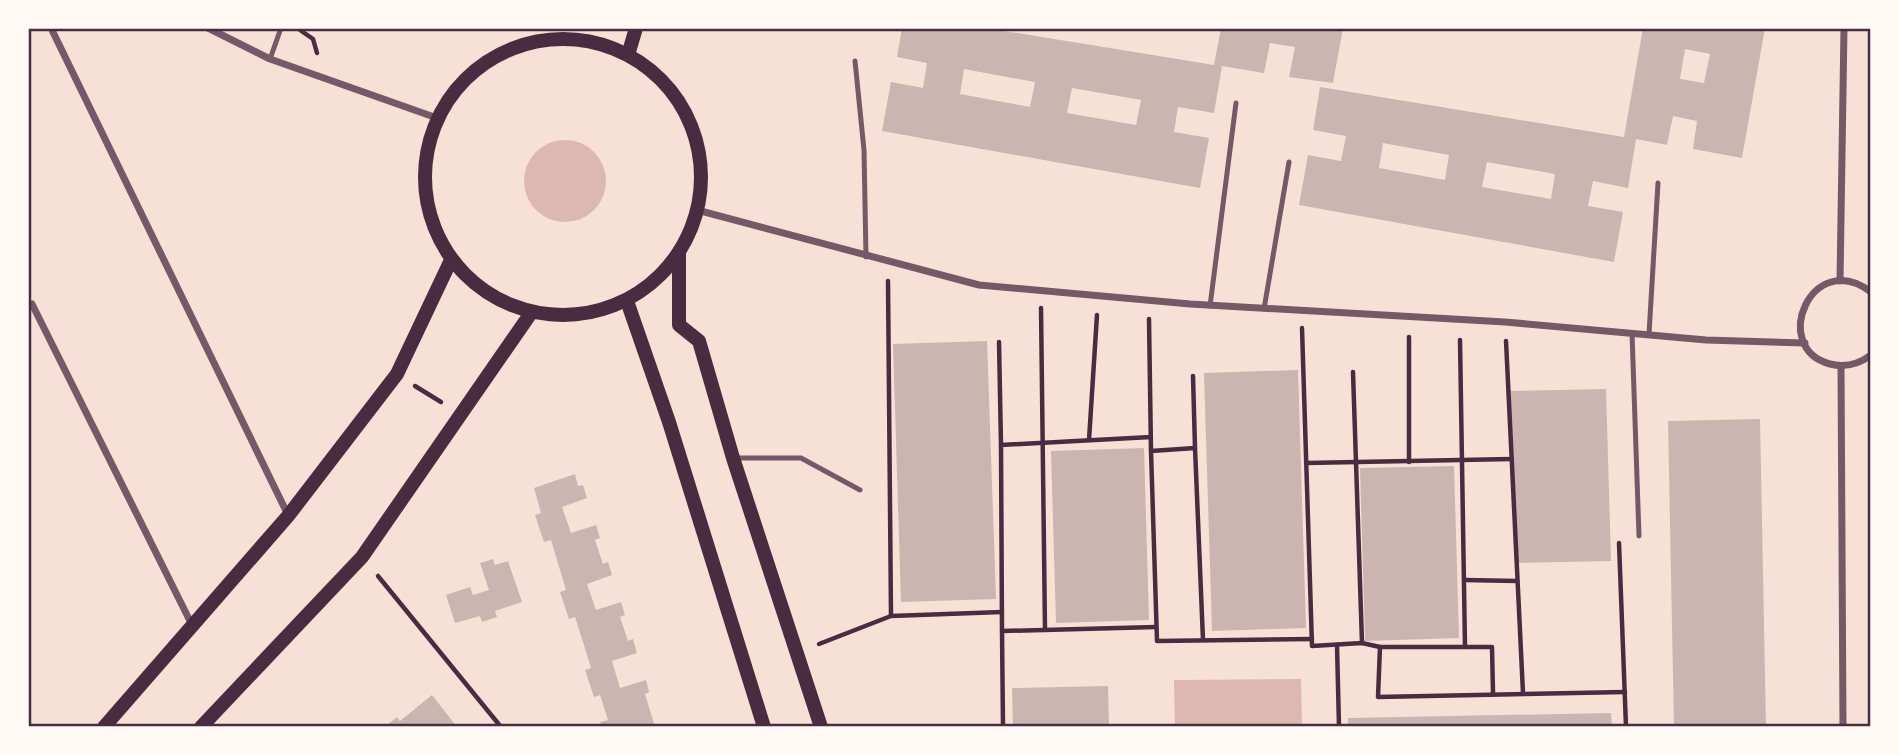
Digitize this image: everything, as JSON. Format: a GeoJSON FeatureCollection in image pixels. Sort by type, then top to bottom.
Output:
{"type":"FeatureCollection","features":[{"type":"Feature","properties":{"kind":"main road"},"geometry":{"type":"LineString","coordinates":[[628,55],[636,28]]}},
{"type":"Feature","properties":{"kind":"main road"},"geometry":{"type":"LineString","coordinates":[[580,34],[628,55],[664,82],[689,121],[700,165],[698,210],[679,253],[656,280],[627,301],[580,316],[531,313],[486,293],[451,260],[429,215],[424,166],[438,118],[462,82],[496,55],[536,41],[580,34]]}},
{"type":"Feature","properties":{"kind":"main road"},"geometry":{"type":"LineString","coordinates":[[679,253],[680,325],[699,341],[733,458],[821,727]]}},
{"type":"Feature","properties":{"kind":"main road"},"geometry":{"type":"LineString","coordinates":[[104,727],[288,516],[397,374],[451,260]]}},
{"type":"Feature","properties":{"kind":"main road"},"geometry":{"type":"LineString","coordinates":[[627,301],[666,413],[764,727]]}},
{"type":"Feature","properties":{"kind":"main road"},"geometry":{"type":"LineString","coordinates":[[201,727],[362,557],[531,313]]}},
{"type":"Feature","properties":{"kind":"street"},"geometry":{"type":"LineString","coordinates":[[51,28],[288,516]]}},
{"type":"Feature","properties":{"kind":"street"},"geometry":{"type":"LineString","coordinates":[[208,28],[270,59],[438,118]]}},
{"type":"Feature","properties":{"kind":"street"},"geometry":{"type":"LineString","coordinates":[[1840,281],[1844,28]]}},
{"type":"Feature","properties":{"kind":"street"},"geometry":{"type":"LineString","coordinates":[[698,210],[979,285],[1210,306],[1505,322],[1768,344],[1805,343]]}},
{"type":"Feature","properties":{"kind":"street"},"geometry":{"type":"LineString","coordinates":[[1871,292],[1857,283],[1840,281],[1821,286],[1804,306],[1800,323],[1805,343],[1818,359],[1841,366],[1853,365],[1871,355]]}},
{"type":"Feature","properties":{"kind":"street"},"geometry":{"type":"LineString","coordinates":[[32,304],[192,626]]}},
{"type":"Feature","properties":{"kind":"street"},"geometry":{"type":"LineString","coordinates":[[1841,366],[1843,727]]}},
{"type":"Feature","properties":{"kind":"lane"},"geometry":{"type":"LineString","coordinates":[[270,59],[281,28]]}},
{"type":"Feature","properties":{"kind":"lane"},"geometry":{"type":"LineString","coordinates":[[855,61],[864,150],[866,257]]}},
{"type":"Feature","properties":{"kind":"lane"},"geometry":{"type":"LineString","coordinates":[[1210,306],[1236,103]]}},
{"type":"Feature","properties":{"kind":"lane"},"geometry":{"type":"LineString","coordinates":[[1264,309],[1289,162]]}},
{"type":"Feature","properties":{"kind":"lane"},"geometry":{"type":"LineString","coordinates":[[1650,334],[1658,183]]}},
{"type":"Feature","properties":{"kind":"lane"},"geometry":{"type":"LineString","coordinates":[[1632,333],[1639,536]]}},
{"type":"Feature","properties":{"kind":"lane"},"geometry":{"type":"LineString","coordinates":[[733,458],[801,458],[860,490]]}},
{"type":"Feature","properties":{"kind":"path"},"geometry":{"type":"LineString","coordinates":[[888,262],[891,616]]}},
{"type":"Feature","properties":{"kind":"path"},"geometry":{"type":"LineString","coordinates":[[1041,291],[1045,630]]}},
{"type":"Feature","properties":{"kind":"path"},"geometry":{"type":"LineString","coordinates":[[1089,440],[1099,296]]}},
{"type":"Feature","properties":{"kind":"path"},"geometry":{"type":"LineString","coordinates":[[1149,300],[1157,641],[1312,639]]}},
{"type":"Feature","properties":{"kind":"path"},"geometry":{"type":"LineString","coordinates":[[1302,311],[1312,646],[1362,643],[1380,647],[1492,647],[1493,693]]}},
{"type":"Feature","properties":{"kind":"path"},"geometry":{"type":"LineString","coordinates":[[1409,317],[1409,462]]}},
{"type":"Feature","properties":{"kind":"path"},"geometry":{"type":"LineString","coordinates":[[1460,320],[1465,647]]}},
{"type":"Feature","properties":{"kind":"path"},"geometry":{"type":"LineString","coordinates":[[1505,322],[1522,693]]}},
{"type":"Feature","properties":{"kind":"path"},"geometry":{"type":"LineString","coordinates":[[999,342],[1003,727]]}},
{"type":"Feature","properties":{"kind":"path"},"geometry":{"type":"LineString","coordinates":[[1353,372],[1362,643]]}},
{"type":"Feature","properties":{"kind":"path"},"geometry":{"type":"LineString","coordinates":[[397,374],[461,415]]}},
{"type":"Feature","properties":{"kind":"path"},"geometry":{"type":"LineString","coordinates":[[1193,376],[1203,640]]}},
{"type":"Feature","properties":{"kind":"path"},"geometry":{"type":"LineString","coordinates":[[1001,445],[1151,437]]}},
{"type":"Feature","properties":{"kind":"path"},"geometry":{"type":"LineString","coordinates":[[1151,451],[1195,448]]}},
{"type":"Feature","properties":{"kind":"path"},"geometry":{"type":"LineString","coordinates":[[1306,463],[1511,459]]}},
{"type":"Feature","properties":{"kind":"path"},"geometry":{"type":"LineString","coordinates":[[362,557],[501,727]]}},
{"type":"Feature","properties":{"kind":"path"},"geometry":{"type":"LineString","coordinates":[[1464,580],[1517,581]]}},
{"type":"Feature","properties":{"kind":"path"},"geometry":{"type":"LineString","coordinates":[[797,652],[891,616],[1002,612]]}},
{"type":"Feature","properties":{"kind":"path"},"geometry":{"type":"LineString","coordinates":[[1002,631],[1156,627]]}},
{"type":"Feature","properties":{"kind":"path"},"geometry":{"type":"LineString","coordinates":[[1336,645],[1339,727]]}},
{"type":"Feature","properties":{"kind":"path"},"geometry":{"type":"LineString","coordinates":[[1380,647],[1378,697],[1625,692]]}},
{"type":"Feature","properties":{"kind":"shaded area"},"geometry":{"type":"Polygon","coordinates":[[[565,140],[581,143],[594,152],[603,165],[606,181],[603,197],[594,210],[581,219],[565,222],[549,219],[536,210],[527,197],[524,181],[527,165],[536,152],[549,143],[565,140]]]}},
{"type":"Feature","properties":{"kind":"shaded area"},"geometry":{"type":"Polygon","coordinates":[[[1301,679],[1302,727],[1175,727],[1174,680],[1301,679]]]}},
{"type":"Feature","properties":{"kind":"building"},"geometry":{"type":"Polygon","coordinates":[[[902,28],[986,28],[1214,65],[1221,28],[1343,28],[1333,83],[1289,77],[1295,47],[1270,43],[1264,73],[1222,66],[1214,113],[1178,107],[1174,132],[1209,138],[1200,188],[882,131],[891,82],[923,88],[927,63],[897,57],[902,28]],[[964,69],[960,94],[1030,107],[1035,82],[964,69]],[[1072,88],[1067,113],[1136,125],[1141,100],[1072,88]]]}},
{"type":"Feature","properties":{"kind":"building"},"geometry":{"type":"Polygon","coordinates":[[[1643,28],[1765,28],[1742,158],[1693,149],[1697,121],[1673,116],[1667,145],[1636,139],[1628,188],[1593,181],[1588,206],[1623,212],[1614,262],[1299,205],[1308,155],[1341,161],[1346,136],[1313,130],[1320,87],[1624,137],[1643,28]],[[1685,49],[1680,79],[1704,83],[1710,54],[1685,49]],[[1383,143],[1379,168],[1445,180],[1449,155],[1383,143]],[[1487,162],[1482,187],[1551,199],[1555,174],[1487,162]]]}},
{"type":"Feature","properties":{"kind":"building"},"geometry":{"type":"Polygon","coordinates":[[[987,341],[996,599],[901,602],[893,344],[987,341]]]}},
{"type":"Feature","properties":{"kind":"building"},"geometry":{"type":"Polygon","coordinates":[[[1298,370],[1306,628],[1212,631],[1204,373],[1298,370]]]}},
{"type":"Feature","properties":{"kind":"building"},"geometry":{"type":"Polygon","coordinates":[[[1606,389],[1611,561],[1515,563],[1510,391],[1606,389]]]}},
{"type":"Feature","properties":{"kind":"building"},"geometry":{"type":"Polygon","coordinates":[[[1760,419],[1766,727],[1674,727],[1668,421],[1760,419]]]}},
{"type":"Feature","properties":{"kind":"building"},"geometry":{"type":"Polygon","coordinates":[[[1144,448],[1149,620],[1056,623],[1051,451],[1144,448]]]}},
{"type":"Feature","properties":{"kind":"building"},"geometry":{"type":"Polygon","coordinates":[[[1454,466],[1459,638],[1365,641],[1360,468],[1454,466]]]}},
{"type":"Feature","properties":{"kind":"building"},"geometry":{"type":"Polygon","coordinates":[[[575,474],[578,486],[583,485],[587,498],[562,507],[571,533],[596,525],[600,538],[595,540],[603,564],[608,562],[612,575],[587,584],[596,610],[621,602],[625,615],[620,617],[628,641],[633,639],[637,653],[612,661],[620,688],[646,680],[649,692],[645,694],[655,727],[602,727],[600,722],[608,720],[600,695],[594,697],[585,670],[591,668],[575,617],[569,619],[560,592],[566,590],[551,540],[544,542],[535,515],[541,513],[534,488],[575,474]]]}},
{"type":"Feature","properties":{"kind":"building"},"geometry":{"type":"Polygon","coordinates":[[[493,559],[495,565],[508,561],[522,602],[495,611],[497,617],[482,622],[480,616],[455,623],[446,595],[470,587],[473,595],[489,590],[480,563],[493,559]]]}},
{"type":"Feature","properties":{"kind":"building"},"geometry":{"type":"Polygon","coordinates":[[[1108,686],[1109,727],[1013,727],[1012,688],[1108,686]]]}},
{"type":"Feature","properties":{"kind":"building"},"geometry":{"type":"Polygon","coordinates":[[[432,695],[457,727],[387,725],[397,717],[400,721],[432,695]]]}},
{"type":"Feature","properties":{"kind":"building"},"geometry":{"type":"Polygon","coordinates":[[[1611,713],[1612,727],[1348,727],[1348,718],[1611,713]]]}}]}
